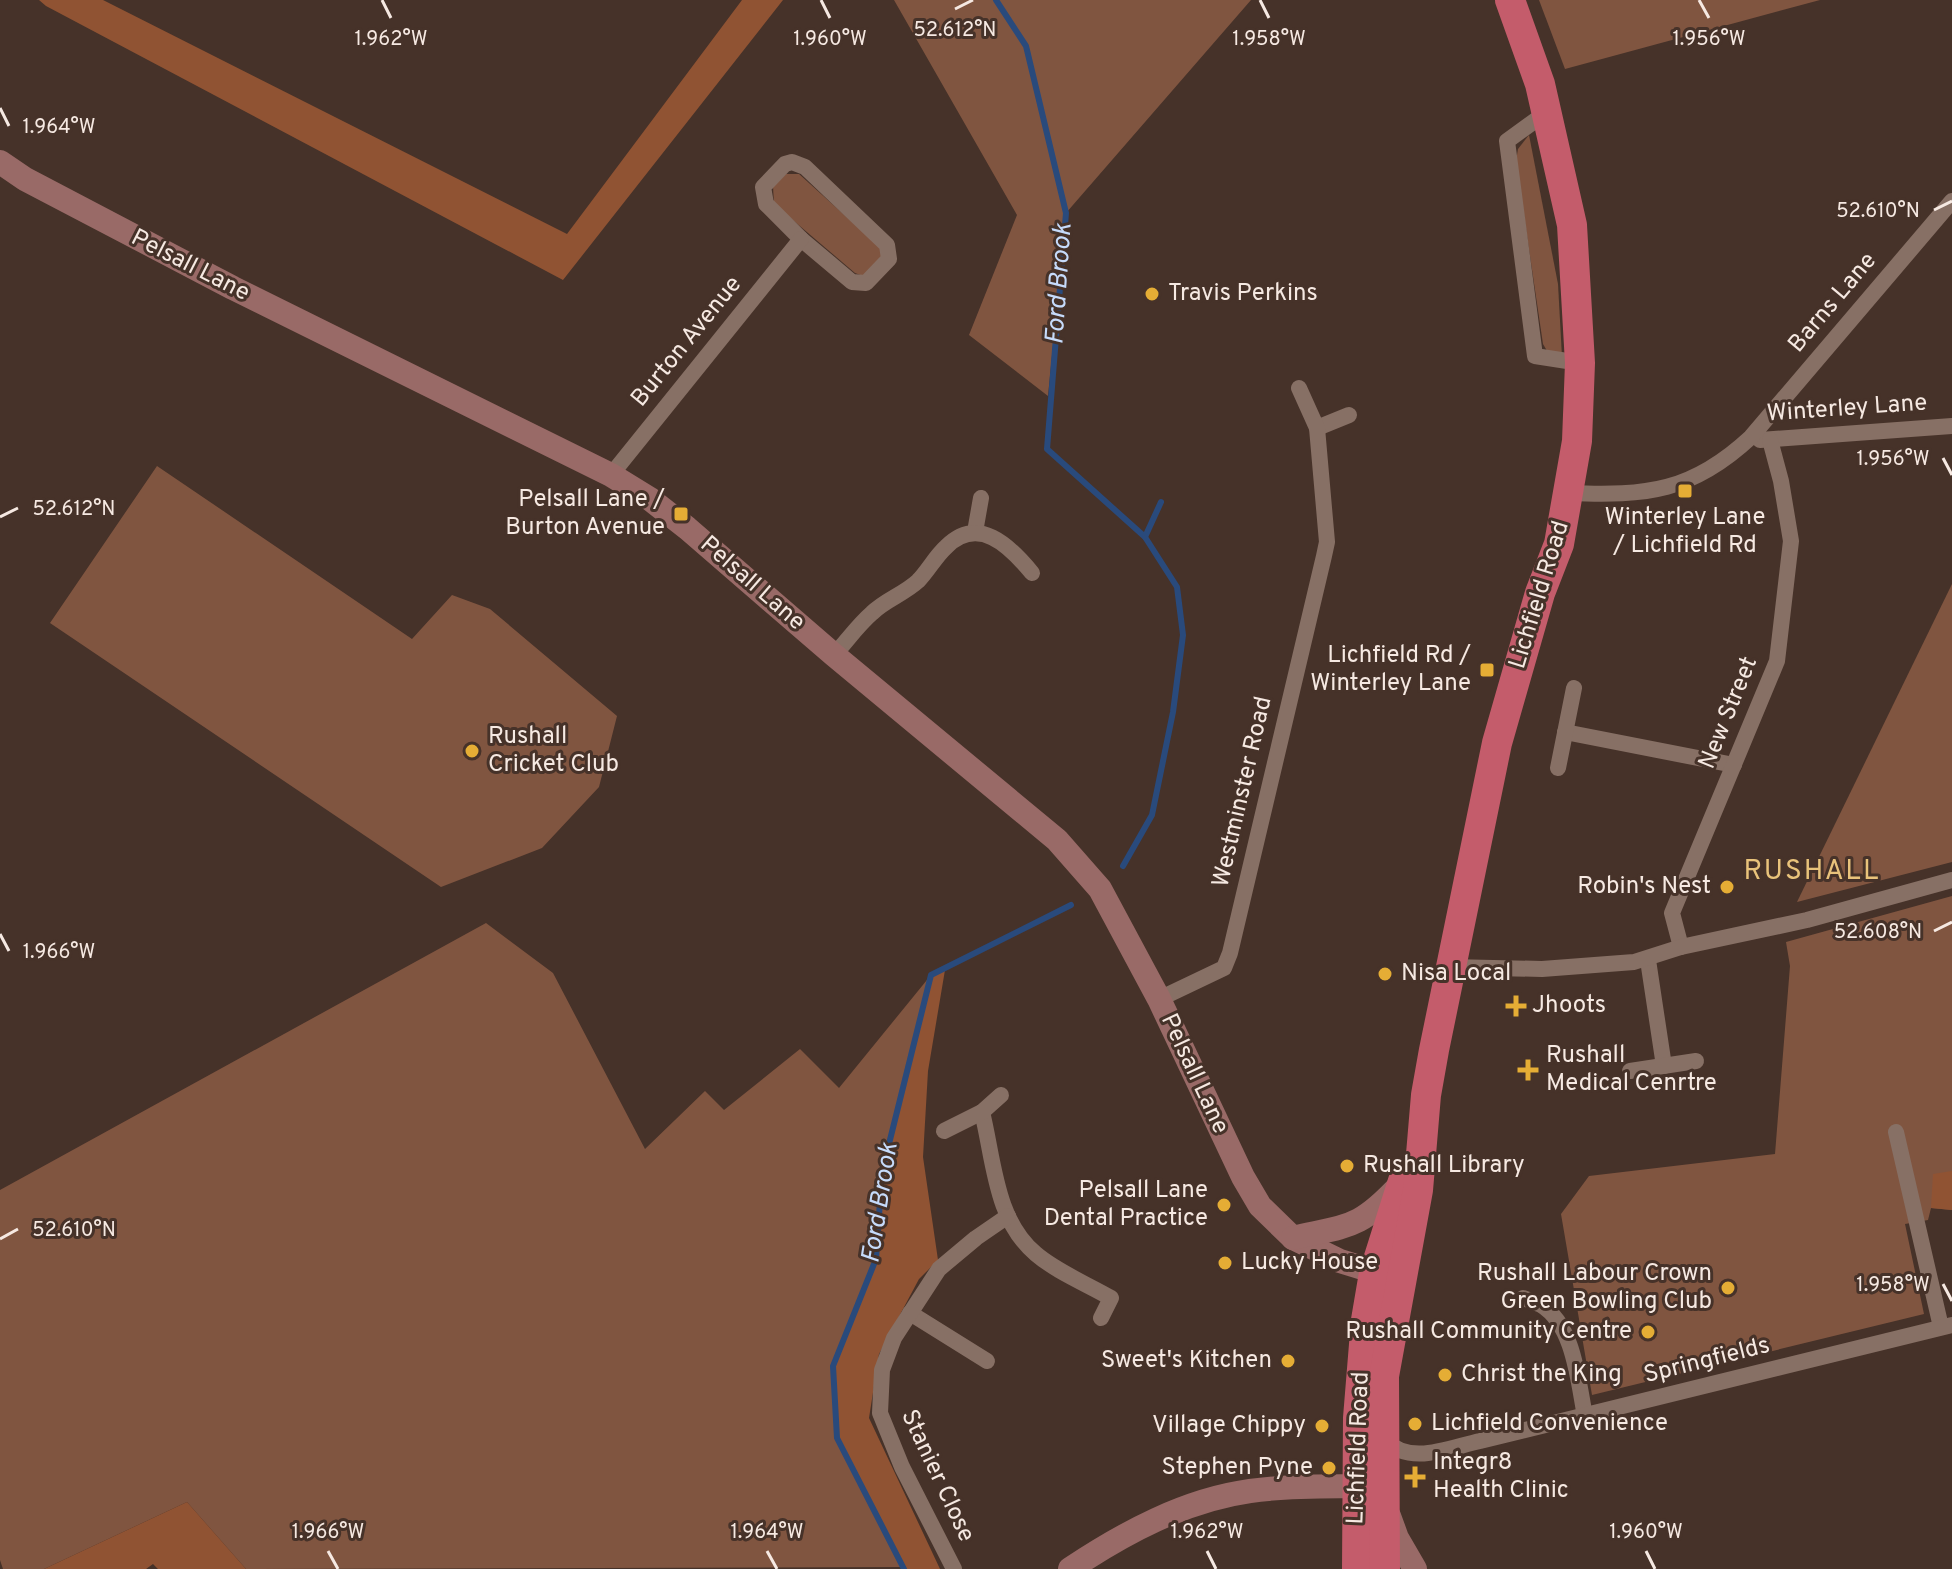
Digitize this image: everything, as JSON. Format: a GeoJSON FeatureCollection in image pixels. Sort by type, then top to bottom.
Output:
{"type":"FeatureCollection","features":[{"type":"Feature","properties":{"kind":"highway","name":"Lichfield Road"},"geometry":{"type":"LineString","coordinates":[[1376,1494],[1384,1439],[1388,1276],[1403,1181],[1426,1095],[1497,743],[1540,593],[1559,544],[1577,441],[1580,363],[1572,225],[1540,84],[1510,0]]}},
{"type":"Feature","properties":{"kind":"highway","name":"Lichfield Road"},"geometry":{"type":"LineString","coordinates":[[1381,1565],[1361,1369],[1388,1276],[1418,1190],[1426,1095]]}},
{"type":"Feature","properties":{"kind":"main road","name":"Pelsall Lane"},"geometry":{"type":"LineString","coordinates":[[0,162],[25,179],[233,288],[611,475],[650,499],[687,528],[1057,840],[1100,889],[1159,999],[1250,1192],[1266,1213],[1293,1238],[1340,1261],[1388,1276]]}},
{"type":"Feature","properties":{"kind":"main road"},"geometry":{"type":"LineString","coordinates":[[1293,1238],[1345,1228],[1359,1222],[1378,1209],[1403,1181]]}},
{"type":"Feature","properties":{"kind":"main road"},"geometry":{"type":"LineString","coordinates":[[1070,1569],[1120,1538],[1204,1500],[1251,1490],[1376,1494]]}},
{"type":"Feature","properties":{"kind":"street"},"geometry":{"type":"LineString","coordinates":[[1547,112],[1507,141],[1535,356],[1580,363]]}},
{"type":"Feature","properties":{"kind":"street"},"geometry":{"type":"LineString","coordinates":[[792,162],[805,167],[887,245],[889,259],[866,283],[858,284],[801,239],[766,204],[763,197],[763,187],[785,164],[792,162]]}},
{"type":"Feature","properties":{"kind":"street","name":"Barns Lane"},"geometry":{"type":"LineString","coordinates":[[1751,437],[1952,201]]}},
{"type":"Feature","properties":{"kind":"street","name":"Burton Avenue"},"geometry":{"type":"LineString","coordinates":[[611,475],[801,239]]}},
{"type":"Feature","properties":{"kind":"street","name":"Westminster Road"},"geometry":{"type":"LineString","coordinates":[[1159,999],[1224,968],[1230,953],[1324,556],[1327,542],[1317,428],[1299,388]]}},
{"type":"Feature","properties":{"kind":"street"},"geometry":{"type":"LineString","coordinates":[[1317,428],[1349,415]]}},
{"type":"Feature","properties":{"kind":"street","name":"Winterley Lane"},"geometry":{"type":"LineString","coordinates":[[1569,493],[1616,494],[1673,487],[1713,467],[1751,437],[1770,440],[1952,426]]}},
{"type":"Feature","properties":{"kind":"street","name":"New Street"},"geometry":{"type":"LineString","coordinates":[[1681,947],[1672,913],[1777,661],[1791,541],[1781,481],[1770,440]]}},
{"type":"Feature","properties":{"kind":"street"},"geometry":{"type":"LineString","coordinates":[[975,532],[981,498]]}},
{"type":"Feature","properties":{"kind":"street"},"geometry":{"type":"LineString","coordinates":[[834,655],[873,611],[901,596],[957,537],[975,532],[1003,544],[1018,555],[1032,573]]}},
{"type":"Feature","properties":{"kind":"street"},"geometry":{"type":"LineString","coordinates":[[1558,768],[1574,688]]}},
{"type":"Feature","properties":{"kind":"street"},"geometry":{"type":"LineString","coordinates":[[1565,732],[1734,765]]}},
{"type":"Feature","properties":{"kind":"street"},"geometry":{"type":"LineString","coordinates":[[1450,967],[1542,969],[1641,961],[1681,947],[1778,927],[1952,880]]}},
{"type":"Feature","properties":{"kind":"street"},"geometry":{"type":"LineString","coordinates":[[1641,961],[1664,1066]]}},
{"type":"Feature","properties":{"kind":"street"},"geometry":{"type":"LineString","coordinates":[[1630,1071],[1696,1061]]}},
{"type":"Feature","properties":{"kind":"street"},"geometry":{"type":"LineString","coordinates":[[944,1131],[982,1112],[1001,1095]]}},
{"type":"Feature","properties":{"kind":"street"},"geometry":{"type":"LineString","coordinates":[[982,1112],[996,1183],[1018,1235],[1037,1255],[1111,1298],[1101,1318]]}},
{"type":"Feature","properties":{"kind":"street"},"geometry":{"type":"LineString","coordinates":[[1896,1132],[1947,1326]]}},
{"type":"Feature","properties":{"kind":"street","name":"Stanier Close"},"geometry":{"type":"LineString","coordinates":[[954,1569],[902,1467],[880,1413],[882,1370],[894,1338],[939,1269],[1008,1216]]}},
{"type":"Feature","properties":{"kind":"street"},"geometry":{"type":"LineString","coordinates":[[1523,1298],[1540,1304],[1553,1316],[1565,1335],[1576,1367],[1585,1416]]}},
{"type":"Feature","properties":{"kind":"street"},"geometry":{"type":"LineString","coordinates":[[910,1313],[987,1361]]}},
{"type":"Feature","properties":{"kind":"street","name":"Springfields"},"geometry":{"type":"LineString","coordinates":[[1384,1439],[1395,1450],[1412,1455],[1585,1416],[1947,1326]]}},
{"type":"Feature","properties":{"kind":"shaded area"},"geometry":{"type":"Polygon","coordinates":[[[39,0],[103,0],[567,234],[742,0],[783,0],[563,280],[39,0]]]}},
{"type":"Feature","properties":{"kind":"shaded area"},"geometry":{"type":"Polygon","coordinates":[[[894,0],[1251,0],[1066,213],[1048,396],[969,335],[1017,215],[894,0]]]}},
{"type":"Feature","properties":{"kind":"shaded area"},"geometry":{"type":"Polygon","coordinates":[[[1539,0],[1820,0],[1565,69],[1539,0]]]}},
{"type":"Feature","properties":{"kind":"shaded area"},"geometry":{"type":"Polygon","coordinates":[[[1529,135],[1558,284],[1562,357],[1550,356],[1543,344],[1516,161],[1518,149],[1529,135]]]}},
{"type":"Feature","properties":{"kind":"shaded area"},"geometry":{"type":"Polygon","coordinates":[[[786,174],[799,174],[882,249],[883,257],[863,276],[855,273],[774,204],[773,186],[786,174]]]}},
{"type":"Feature","properties":{"kind":"shaded area"},"geometry":{"type":"Polygon","coordinates":[[[157,466],[412,639],[452,595],[490,609],[617,716],[599,787],[542,848],[441,887],[50,623],[157,466]]]}},
{"type":"Feature","properties":{"kind":"shaded area"},"geometry":{"type":"Polygon","coordinates":[[[1952,584],[1952,862],[1797,902],[1952,584]]]}},
{"type":"Feature","properties":{"kind":"shaded area"},"geometry":{"type":"Polygon","coordinates":[[[1952,896],[1952,1210],[1931,1208],[1928,1220],[1905,1224],[1924,1314],[1592,1395],[1561,1214],[1589,1176],[1775,1154],[1790,966],[1786,942],[1952,896]]]}},
{"type":"Feature","properties":{"kind":"shaded area"},"geometry":{"type":"Polygon","coordinates":[[[486,923],[553,973],[645,1149],[705,1091],[724,1110],[800,1049],[839,1088],[931,975],[879,1175],[876,1259],[833,1367],[904,1567],[246,1569],[187,1502],[44,1569],[3,1569],[0,1560],[0,1190],[486,923]]]}},
{"type":"Feature","properties":{"kind":"shaded area"},"geometry":{"type":"Polygon","coordinates":[[[945,970],[928,1071],[923,1157],[938,1260],[919,1279],[879,1354],[869,1418],[940,1569],[902,1569],[837,1438],[833,1367],[876,1259],[882,1172],[931,975],[945,970]]]}},
{"type":"Feature","properties":{"kind":"shaded area"},"geometry":{"type":"Polygon","coordinates":[[[1952,1171],[1952,1210],[1931,1208],[1933,1174],[1952,1171]]]}},
{"type":"Feature","properties":{"kind":"shaded area"},"geometry":{"type":"Polygon","coordinates":[[[187,1502],[246,1569],[158,1569],[153,1564],[146,1569],[44,1569],[187,1502]]]}},
{"type":"Feature","properties":{"kind":"waterway","name":"Ford Brook"},"geometry":{"type":"LineString","coordinates":[[996,0],[1026,46],[1066,213],[1047,449],[1145,537]]}},
{"type":"Feature","properties":{"kind":"waterway","name":"Ford Brook"},"geometry":{"type":"LineString","coordinates":[[1123,866],[1152,815],[1173,712],[1183,635],[1177,587],[1145,537],[1161,502]]}},
{"type":"Feature","properties":{"kind":"waterway","name":"Ford Brook"},"geometry":{"type":"LineString","coordinates":[[904,1569],[837,1438],[833,1366],[876,1259],[882,1172],[931,975],[1071,905]]}},
{"type":"Feature","properties":{"kind":"place","name":"Travis Perkins"},"geometry":{"type":"Point","coordinates":[1152,294]}},
{"type":"Feature","properties":{"kind":"place","name":"Winterley Lane / Lichfield Rd"},"geometry":{"type":"Point","coordinates":[1685,491]}},
{"type":"Feature","properties":{"kind":"place","name":"Pelsall Lane / Burton Avenue"},"geometry":{"type":"Point","coordinates":[681,514]}},
{"type":"Feature","properties":{"kind":"place","name":"Lichfield Rd / Winterley Lane"},"geometry":{"type":"Point","coordinates":[1487,670]}},
{"type":"Feature","properties":{"kind":"place","name":"Rushall Cricket Club"},"geometry":{"type":"Point","coordinates":[472,751]}},
{"type":"Feature","properties":{"kind":"place","name":"Robin's Nest"},"geometry":{"type":"Point","coordinates":[1727,887]}},
{"type":"Feature","properties":{"kind":"place","name":"Nisa Local"},"geometry":{"type":"Point","coordinates":[1385,974]}},
{"type":"Feature","properties":{"kind":"place","name":"Jhoots"},"geometry":{"type":"Point","coordinates":[1516,1006]}},
{"type":"Feature","properties":{"kind":"place","name":"Rushall Medical Cenrtre"},"geometry":{"type":"Point","coordinates":[1528,1070]}},
{"type":"Feature","properties":{"kind":"place","name":"Rushall Library"},"geometry":{"type":"Point","coordinates":[1347,1166]}},
{"type":"Feature","properties":{"kind":"place","name":"Pelsall Lane Dental Practice"},"geometry":{"type":"Point","coordinates":[1224,1205]}},
{"type":"Feature","properties":{"kind":"place","name":"Lucky House"},"geometry":{"type":"Point","coordinates":[1225,1263]}},
{"type":"Feature","properties":{"kind":"place","name":"Rushall Labour Crown Green Bowling Club"},"geometry":{"type":"Point","coordinates":[1728,1288]}},
{"type":"Feature","properties":{"kind":"place","name":"Rushall Community Centre"},"geometry":{"type":"Point","coordinates":[1648,1332]}},
{"type":"Feature","properties":{"kind":"place","name":"Sweet's Kitchen"},"geometry":{"type":"Point","coordinates":[1288,1361]}},
{"type":"Feature","properties":{"kind":"place","name":"Christ the King"},"geometry":{"type":"Point","coordinates":[1445,1375]}},
{"type":"Feature","properties":{"kind":"place","name":"Lichfield Convenience"},"geometry":{"type":"Point","coordinates":[1415,1424]}},
{"type":"Feature","properties":{"kind":"place","name":"Village Chippy"},"geometry":{"type":"Point","coordinates":[1322,1426]}},
{"type":"Feature","properties":{"kind":"place","name":"Stephen Pyne"},"geometry":{"type":"Point","coordinates":[1329,1468]}},
{"type":"Feature","properties":{"kind":"place","name":"Integr8 Health Clinic"},"geometry":{"type":"Point","coordinates":[1415,1477]}},
{"type":"Feature","properties":{"kind":"district","name":"RUSHALL"},"geometry":{"type":"Point","coordinates":[1812,872]}}]}
